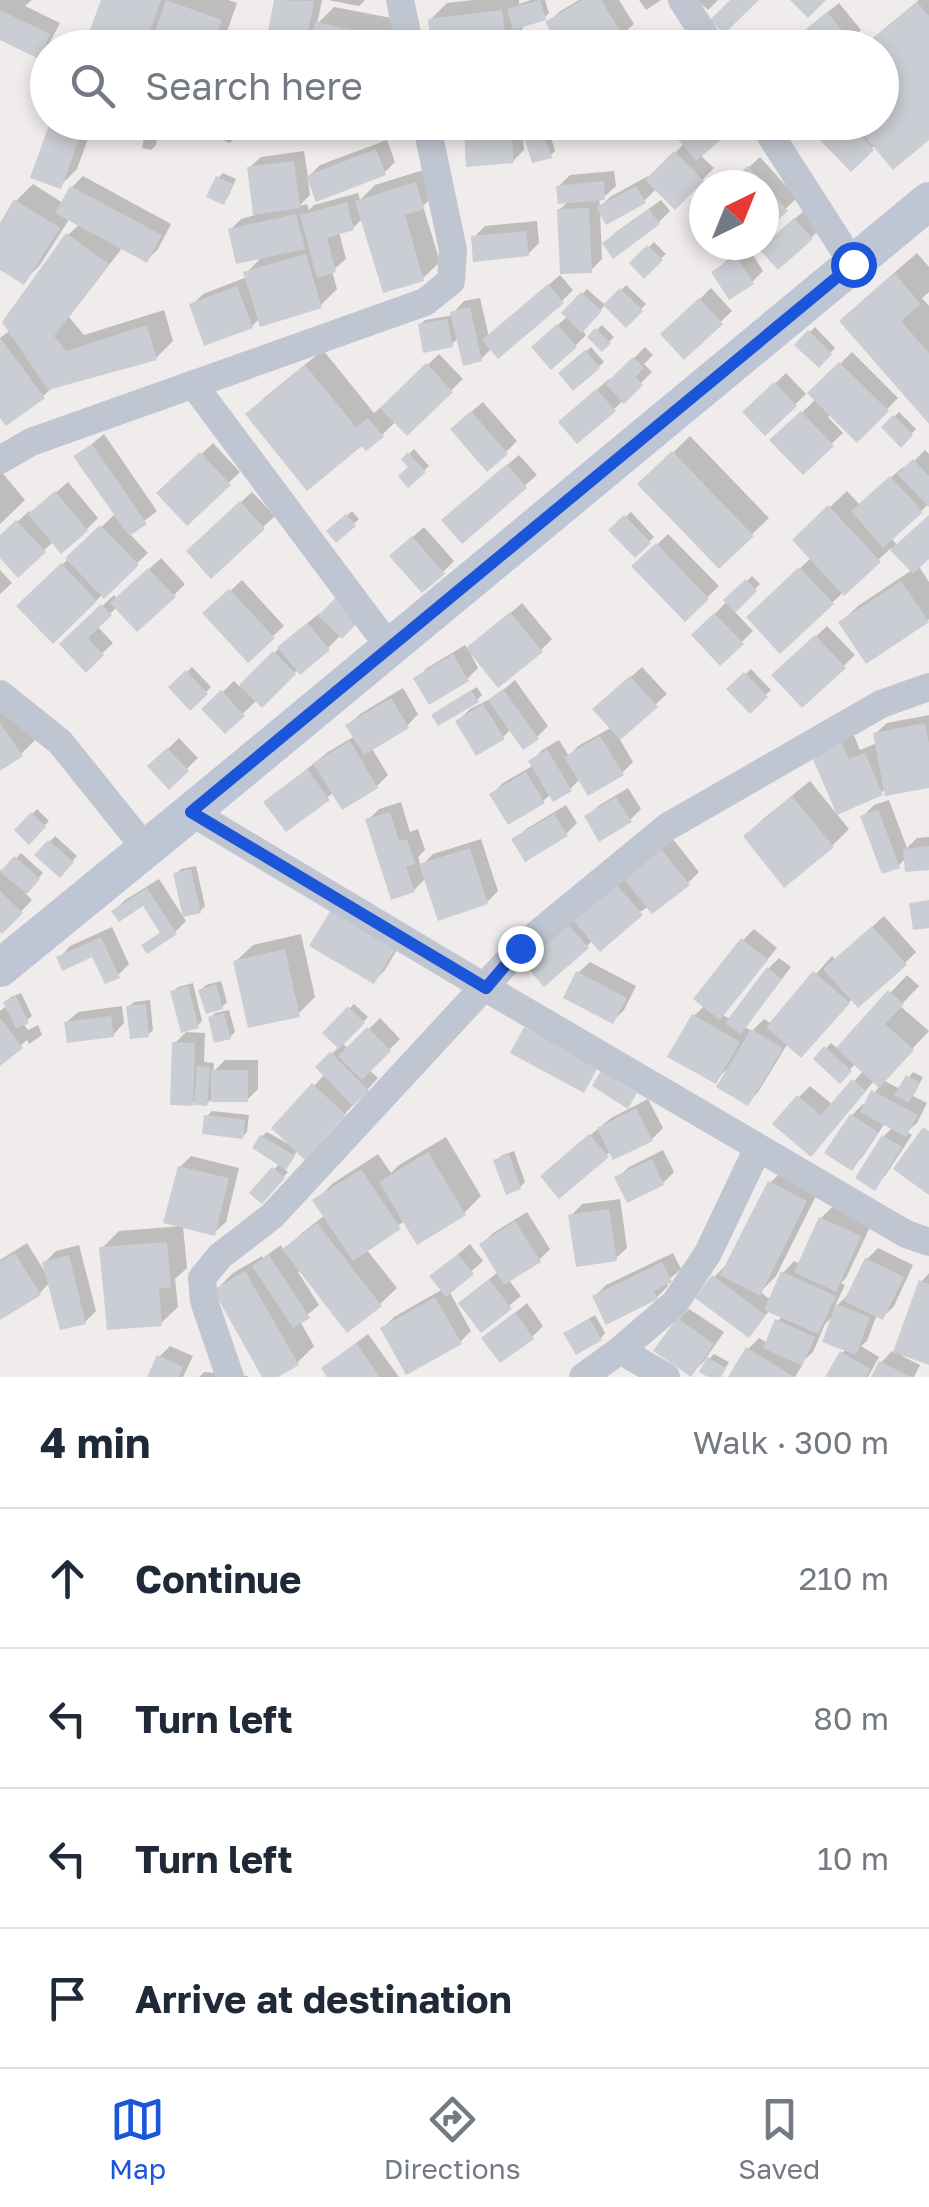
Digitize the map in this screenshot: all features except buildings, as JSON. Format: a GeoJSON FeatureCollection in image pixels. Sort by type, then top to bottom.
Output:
{"type":"FeatureCollection","features":[{"type":"Feature","properties":{"kind":"street"},"geometry":{"type":"LineString","coordinates":[[400,0],[406,30]]}},
{"type":"Feature","properties":{"kind":"street"},"geometry":{"type":"LineString","coordinates":[[682,0],[701,30]]}},
{"type":"Feature","properties":{"kind":"street"},"geometry":{"type":"LineString","coordinates":[[0,460],[30,442],[426,302],[451,280],[453,250],[430,140]]}},
{"type":"Feature","properties":{"kind":"street"},"geometry":{"type":"LineString","coordinates":[[774,140],[853,264]]}},
{"type":"Feature","properties":{"kind":"street"},"geometry":{"type":"LineString","coordinates":[[0,968],[929,201]]}},
{"type":"Feature","properties":{"kind":"street"},"geometry":{"type":"LineString","coordinates":[[194,384],[390,648]]}},
{"type":"Feature","properties":{"kind":"street"},"geometry":{"type":"LineString","coordinates":[[230,1377],[204,1302],[202,1278],[220,1256],[272,1216],[520,948],[668,828],[881,704],[929,687]]}},
{"type":"Feature","properties":{"kind":"street"},"geometry":{"type":"LineString","coordinates":[[0,694],[60,742],[146,849]]}},
{"type":"Feature","properties":{"kind":"street"},"geometry":{"type":"LineString","coordinates":[[191,812],[758,1148],[906,1234],[929,1242]]}},
{"type":"Feature","properties":{"kind":"street"},"geometry":{"type":"LineString","coordinates":[[583,1377],[675,1303],[708,1253],[758,1148]]}},
{"type":"Feature","properties":{"kind":"street"},"geometry":{"type":"LineString","coordinates":[[620,1350],[666,1377]]}},
{"type":"Feature","properties":{"kind":"route"},"geometry":{"type":"LineString","coordinates":[[520,948],[486,988],[191,812],[853,264]]}}]}
